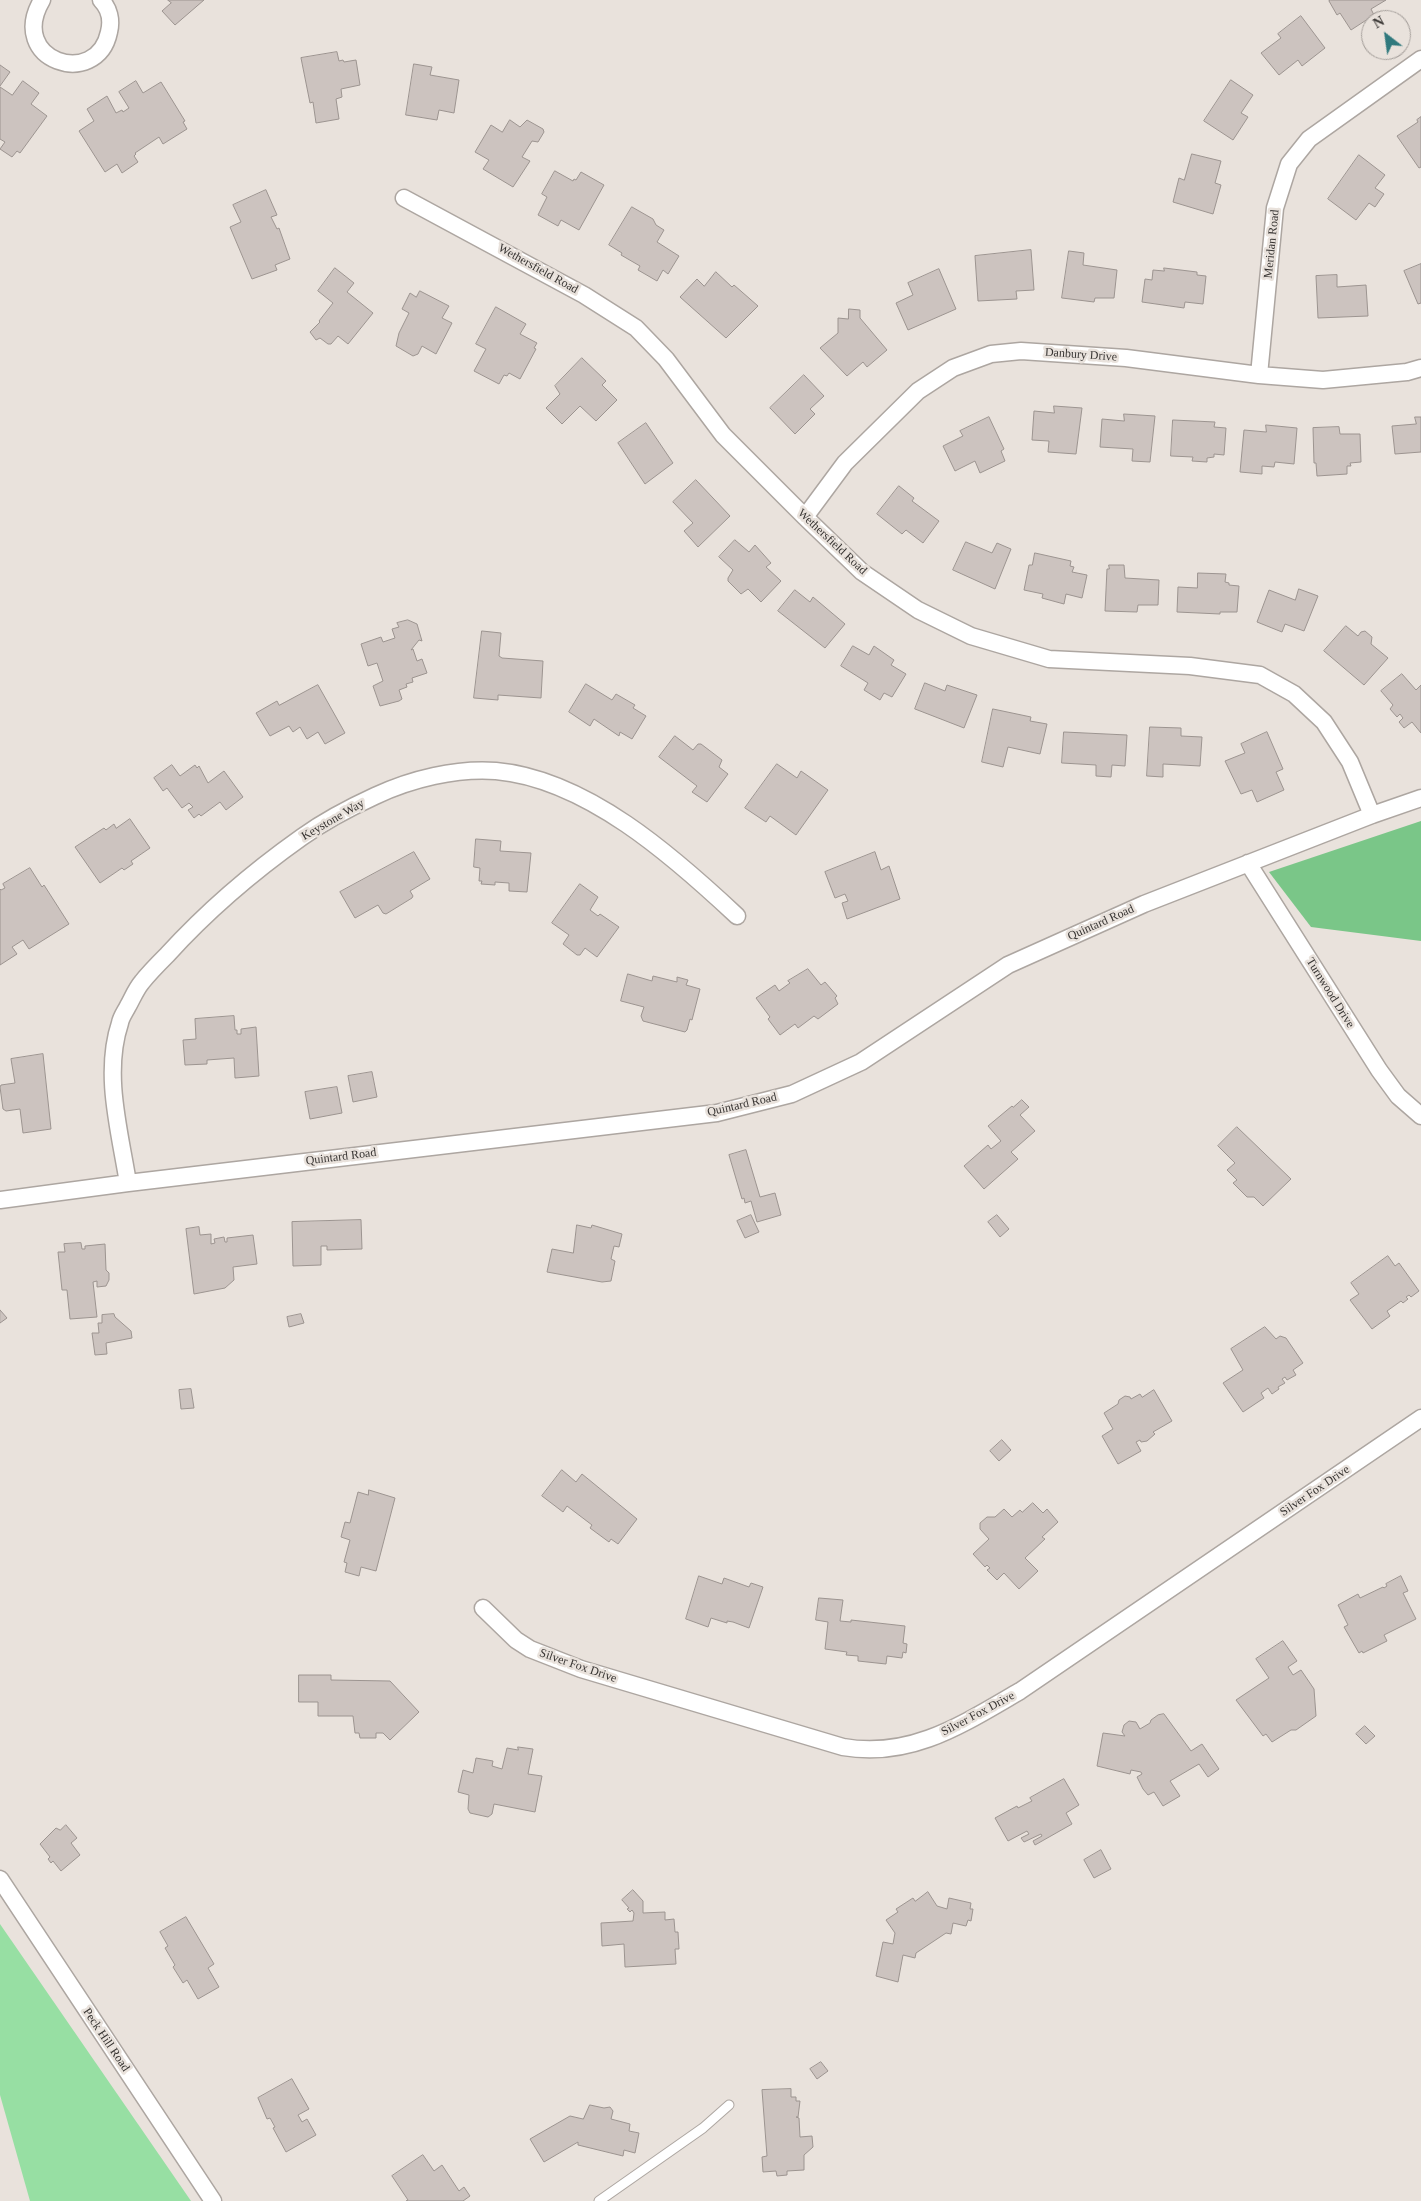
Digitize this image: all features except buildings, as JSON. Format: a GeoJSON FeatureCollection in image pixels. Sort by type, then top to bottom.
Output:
{"type":"FeatureCollection","features":[{"type":"Feature","properties":{"kind":"street"},"geometry":{"type":"LineString","coordinates":[[42,0],[34,17],[34,36],[44,52],[60,62],[78,64],[95,56],[107,42],[111,24],[106,6],[101,0]]}},
{"type":"Feature","properties":{"kind":"street","name":"Meridan Road"},"geometry":{"type":"LineString","coordinates":[[1259,375],[1275,208],[1289,164],[1309,139],[1421,59]]}},
{"type":"Feature","properties":{"kind":"street","name":"Wethersfield Road"},"geometry":{"type":"LineString","coordinates":[[404,198],[584,294],[636,328],[666,359],[723,435],[862,572],[918,610],[971,636],[1049,659],[1190,666],[1260,675],[1294,694],[1324,722],[1350,762],[1372,815]]}},
{"type":"Feature","properties":{"kind":"street","name":"Danbury Drive"},"geometry":{"type":"LineString","coordinates":[[805,517],[845,463],[918,391],[952,368],[991,354],[1021,351],[1126,358],[1259,375],[1323,380],[1407,372],[1421,368]]}},
{"type":"Feature","properties":{"kind":"street","name":"Keystone Way"},"geometry":{"type":"LineString","coordinates":[[128,1183],[114,1096],[114,1055],[120,1022],[141,983],[190,930],[247,880],[304,836],[375,796],[407,783],[460,771],[497,771],[545,782],[589,800],[647,840],[698,880],[737,916]]}},
{"type":"Feature","properties":{"kind":"street","name":"Quintard Road"},"geometry":{"type":"LineString","coordinates":[[0,1200],[717,1113],[792,1094],[861,1062],[1008,965],[1144,904],[1372,815],[1421,798]]}},
{"type":"Feature","properties":{"kind":"street","name":"Turnwood Drive"},"geometry":{"type":"LineString","coordinates":[[1248,863],[1379,1070],[1398,1096],[1421,1116]]}},
{"type":"Feature","properties":{"kind":"street","name":"Silver Fox Drive"},"geometry":{"type":"LineString","coordinates":[[483,1608],[516,1640],[530,1649],[581,1669],[843,1747],[863,1750],[907,1746],[952,1731],[1020,1692],[1421,1418]]}},
{"type":"Feature","properties":{"kind":"street","name":"Peck Hill Road"},"geometry":{"type":"LineString","coordinates":[[0,1879],[213,2201]]}},
{"type":"Feature","properties":{"kind":"lane"},"geometry":{"type":"LineString","coordinates":[[599,2201],[703,2128],[729,2105]]}},
{"type":"Feature","properties":{"kind":"green space"},"geometry":{"type":"Polygon","coordinates":[[[1421,821],[1421,941],[1311,927],[1269,872],[1421,821]]]}},
{"type":"Feature","properties":{"kind":"green space"},"geometry":{"type":"Polygon","coordinates":[[[0,1924],[191,2201],[30,2201],[0,2095],[0,1924]]]}}]}
